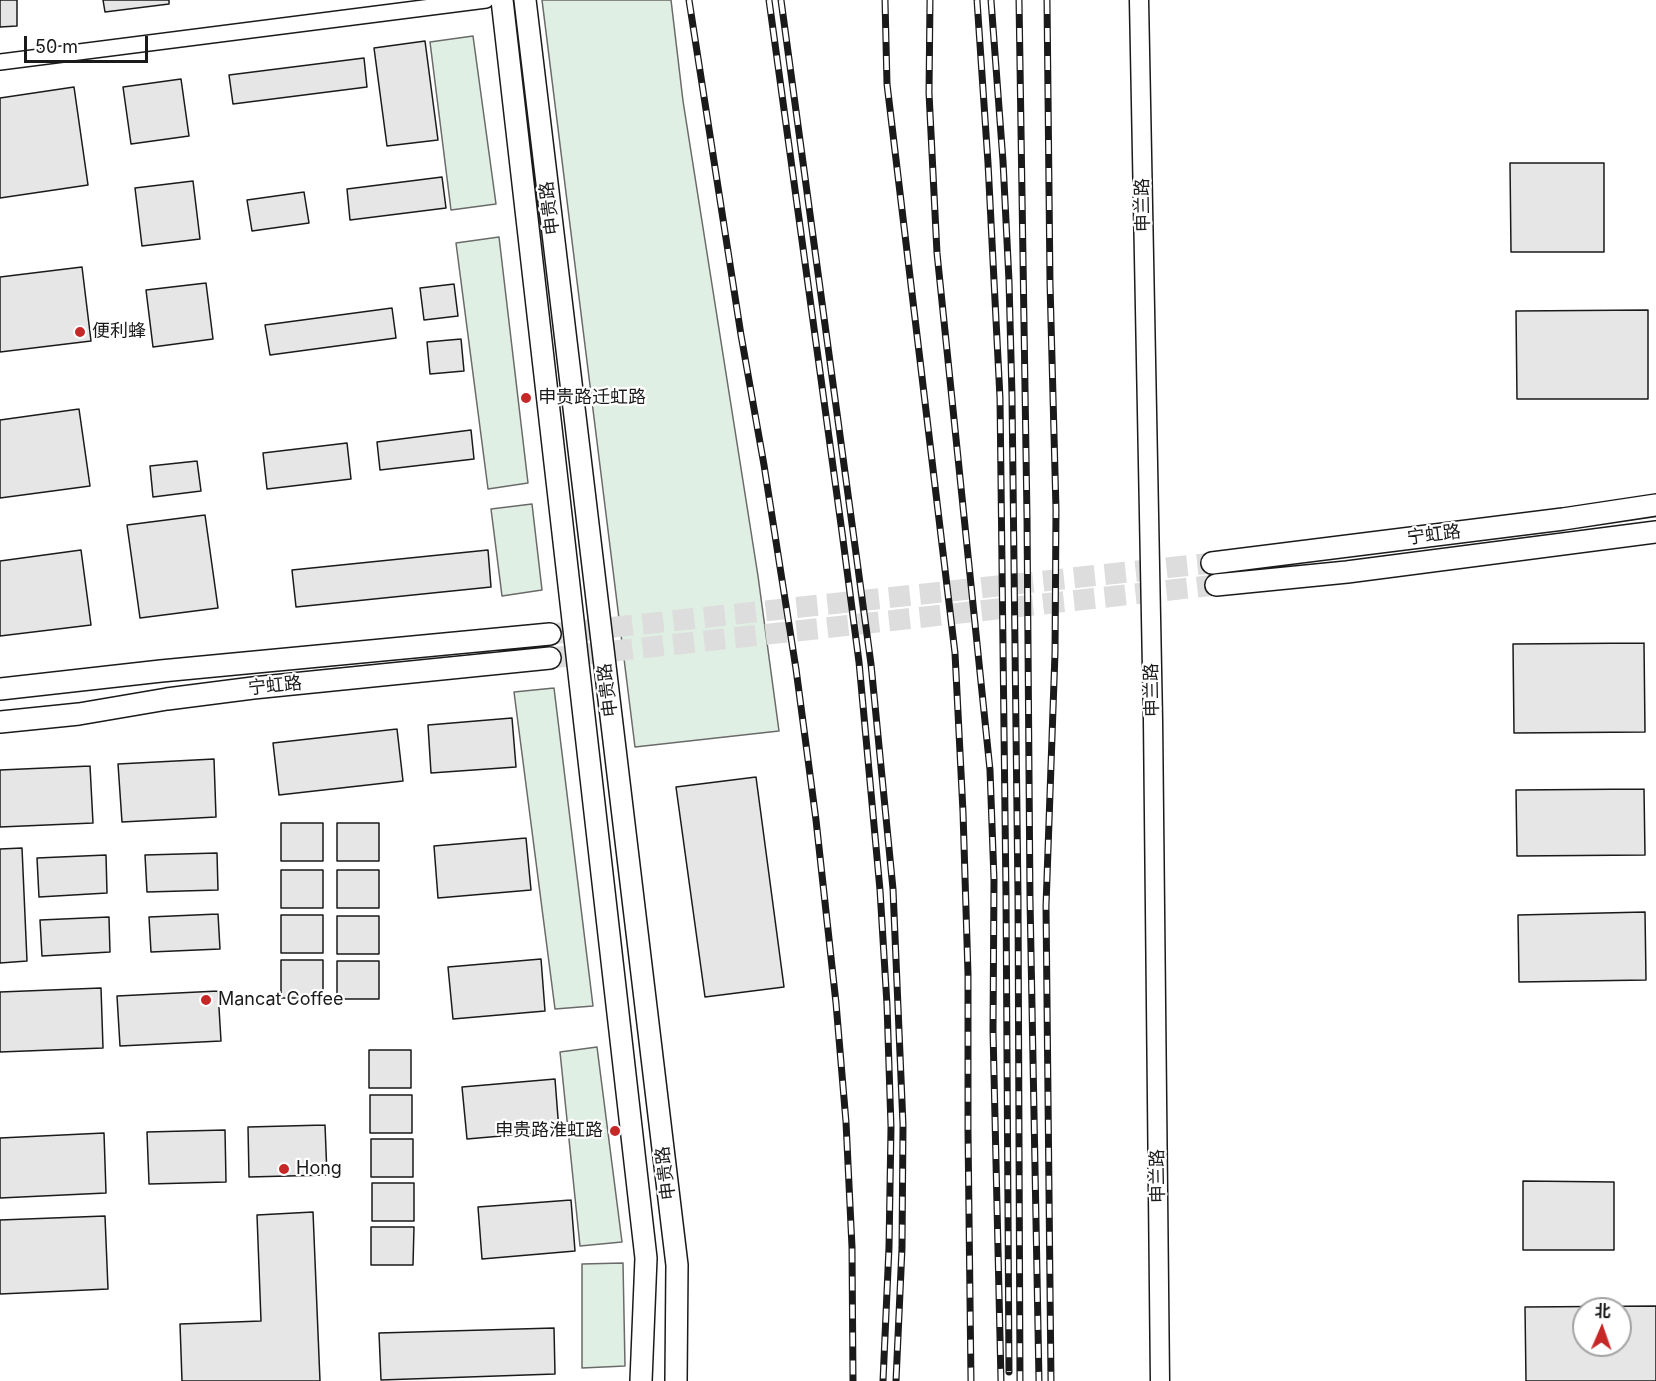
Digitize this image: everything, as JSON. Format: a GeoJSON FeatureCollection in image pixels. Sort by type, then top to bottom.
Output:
{"type":"FeatureCollection","features":[{"type":"Feature","properties":{"kind":"main road","name":"申贵路"},"geometry":{"type":"LineString","coordinates":[[502,0],[646,1258],[641,1381]]}},
{"type":"Feature","properties":{"kind":"main road","name":"申贵路"},"geometry":{"type":"LineString","coordinates":[[525,0],[677,1265],[676,1381]]}},
{"type":"Feature","properties":{"kind":"main road","name":"宁虹路"},"geometry":{"type":"LineString","coordinates":[[1212,563],[1563,519],[1656,505]]}},
{"type":"Feature","properties":{"kind":"main road","name":"宁虹路"},"geometry":{"type":"LineString","coordinates":[[1216,585],[1347,572],[1656,532]]}},
{"type":"Feature","properties":{"kind":"main road","name":"宁虹路"},"geometry":{"type":"LineString","coordinates":[[0,689],[550,634]]}},
{"type":"Feature","properties":{"kind":"main road","name":"宁虹路"},"geometry":{"type":"LineString","coordinates":[[0,722],[79,714],[167,699],[253,688],[550,658]]}},
{"type":"Feature","properties":{"kind":"street"},"geometry":{"type":"LineString","coordinates":[[0,62],[486,0]]}},
{"type":"Feature","properties":{"kind":"street","name":"申兰路"},"geometry":{"type":"LineString","coordinates":[[1138,0],[1153,708],[1160,1381]]}},
{"type":"Feature","properties":{"kind":"green space"},"geometry":{"type":"Polygon","coordinates":[[[542,0],[671,0],[683,101],[758,576],[779,731],[635,747],[542,0]]]}},
{"type":"Feature","properties":{"kind":"green space"},"geometry":{"type":"Polygon","coordinates":[[[473,36],[496,204],[451,210],[430,42],[473,36]]]}},
{"type":"Feature","properties":{"kind":"green space"},"geometry":{"type":"Polygon","coordinates":[[[499,237],[528,483],[488,489],[456,243],[499,237]]]}},
{"type":"Feature","properties":{"kind":"green space"},"geometry":{"type":"Polygon","coordinates":[[[532,504],[542,590],[502,596],[491,509],[532,504]]]}},
{"type":"Feature","properties":{"kind":"green space"},"geometry":{"type":"Polygon","coordinates":[[[554,688],[593,1006],[555,1009],[514,692],[554,688]]]}},
{"type":"Feature","properties":{"kind":"green space"},"geometry":{"type":"Polygon","coordinates":[[[597,1047],[622,1242],[580,1246],[560,1052],[597,1047]]]}},
{"type":"Feature","properties":{"kind":"green space"},"geometry":{"type":"Polygon","coordinates":[[[623,1263],[625,1366],[582,1368],[582,1264],[623,1263]]]}},
{"type":"Feature","properties":{"kind":"building"},"geometry":{"type":"Polygon","coordinates":[[[0,0],[17,0],[17,26],[0,27],[0,0]]]}},
{"type":"Feature","properties":{"kind":"building"},"geometry":{"type":"Polygon","coordinates":[[[103,0],[169,0],[169,4],[105,12],[103,0]]]}},
{"type":"Feature","properties":{"kind":"building"},"geometry":{"type":"Polygon","coordinates":[[[425,41],[438,140],[387,146],[374,48],[425,41]]]}},
{"type":"Feature","properties":{"kind":"building"},"geometry":{"type":"Polygon","coordinates":[[[364,58],[367,87],[233,104],[229,75],[364,58]]]}},
{"type":"Feature","properties":{"kind":"building"},"geometry":{"type":"Polygon","coordinates":[[[181,79],[189,136],[131,144],[123,87],[181,79]]]}},
{"type":"Feature","properties":{"kind":"building"},"geometry":{"type":"Polygon","coordinates":[[[74,87],[88,185],[0,198],[0,98],[74,87]]]}},
{"type":"Feature","properties":{"kind":"building"},"geometry":{"type":"Polygon","coordinates":[[[1510,163],[1604,163],[1604,252],[1511,252],[1510,163]]]}},
{"type":"Feature","properties":{"kind":"building"},"geometry":{"type":"Polygon","coordinates":[[[442,177],[446,208],[350,220],[347,189],[442,177]]]}},
{"type":"Feature","properties":{"kind":"building"},"geometry":{"type":"Polygon","coordinates":[[[193,181],[200,239],[142,246],[135,188],[193,181]]]}},
{"type":"Feature","properties":{"kind":"building"},"geometry":{"type":"Polygon","coordinates":[[[304,192],[309,223],[252,231],[247,200],[304,192]]]}},
{"type":"Feature","properties":{"kind":"building"},"geometry":{"type":"Polygon","coordinates":[[[82,267],[91,341],[0,352],[0,277],[82,267]]]}},
{"type":"Feature","properties":{"kind":"building"},"geometry":{"type":"Polygon","coordinates":[[[206,283],[213,339],[153,347],[146,290],[206,283]]]}},
{"type":"Feature","properties":{"kind":"building"},"geometry":{"type":"Polygon","coordinates":[[[454,284],[458,316],[424,320],[420,288],[454,284]]]}},
{"type":"Feature","properties":{"kind":"building"},"geometry":{"type":"Polygon","coordinates":[[[392,308],[396,338],[270,355],[265,325],[392,308]]]}},
{"type":"Feature","properties":{"kind":"building"},"geometry":{"type":"Polygon","coordinates":[[[1648,310],[1648,399],[1517,399],[1516,311],[1648,310]]]}},
{"type":"Feature","properties":{"kind":"building"},"geometry":{"type":"Polygon","coordinates":[[[461,339],[464,371],[430,374],[427,342],[461,339]]]}},
{"type":"Feature","properties":{"kind":"building"},"geometry":{"type":"Polygon","coordinates":[[[79,409],[90,486],[0,498],[0,420],[79,409]]]}},
{"type":"Feature","properties":{"kind":"building"},"geometry":{"type":"Polygon","coordinates":[[[471,430],[474,459],[380,470],[377,442],[471,430]]]}},
{"type":"Feature","properties":{"kind":"building"},"geometry":{"type":"Polygon","coordinates":[[[347,443],[351,479],[267,489],[263,453],[347,443]]]}},
{"type":"Feature","properties":{"kind":"building"},"geometry":{"type":"Polygon","coordinates":[[[197,461],[201,491],[153,497],[150,466],[197,461]]]}},
{"type":"Feature","properties":{"kind":"building"},"geometry":{"type":"Polygon","coordinates":[[[205,515],[218,608],[140,618],[127,525],[205,515]]]}},
{"type":"Feature","properties":{"kind":"building"},"geometry":{"type":"Polygon","coordinates":[[[81,550],[91,625],[0,636],[0,561],[81,550]]]}},
{"type":"Feature","properties":{"kind":"building"},"geometry":{"type":"Polygon","coordinates":[[[488,550],[491,587],[296,607],[292,570],[488,550]]]}},
{"type":"Feature","properties":{"kind":"building"},"geometry":{"type":"Polygon","coordinates":[[[1644,643],[1645,732],[1514,733],[1513,644],[1644,643]]]}},
{"type":"Feature","properties":{"kind":"building"},"geometry":{"type":"Polygon","coordinates":[[[512,718],[516,767],[431,773],[428,725],[512,718]]]}},
{"type":"Feature","properties":{"kind":"building"},"geometry":{"type":"Polygon","coordinates":[[[397,729],[403,781],[279,795],[273,743],[397,729]]]}},
{"type":"Feature","properties":{"kind":"building"},"geometry":{"type":"Polygon","coordinates":[[[214,759],[216,817],[122,822],[118,764],[214,759]]]}},
{"type":"Feature","properties":{"kind":"building"},"geometry":{"type":"Polygon","coordinates":[[[90,766],[93,823],[0,827],[0,770],[90,766]]]}},
{"type":"Feature","properties":{"kind":"building"},"geometry":{"type":"Polygon","coordinates":[[[756,777],[784,987],[705,997],[676,787],[756,777]]]}},
{"type":"Feature","properties":{"kind":"building"},"geometry":{"type":"Polygon","coordinates":[[[1644,789],[1645,855],[1517,856],[1516,790],[1644,789]]]}},
{"type":"Feature","properties":{"kind":"building"},"geometry":{"type":"Polygon","coordinates":[[[281,823],[323,823],[323,861],[281,861],[281,823]]]}},
{"type":"Feature","properties":{"kind":"building"},"geometry":{"type":"Polygon","coordinates":[[[337,823],[379,823],[379,861],[337,861],[337,823]]]}},
{"type":"Feature","properties":{"kind":"building"},"geometry":{"type":"Polygon","coordinates":[[[526,838],[531,890],[438,898],[434,846],[526,838]]]}},
{"type":"Feature","properties":{"kind":"building"},"geometry":{"type":"Polygon","coordinates":[[[22,848],[27,961],[0,963],[0,849],[22,848]]]}},
{"type":"Feature","properties":{"kind":"building"},"geometry":{"type":"Polygon","coordinates":[[[217,853],[218,890],[147,892],[145,855],[217,853]]]}},
{"type":"Feature","properties":{"kind":"building"},"geometry":{"type":"Polygon","coordinates":[[[106,855],[107,893],[39,897],[37,858],[106,855]]]}},
{"type":"Feature","properties":{"kind":"building"},"geometry":{"type":"Polygon","coordinates":[[[281,870],[323,870],[323,908],[281,908],[281,870]]]}},
{"type":"Feature","properties":{"kind":"building"},"geometry":{"type":"Polygon","coordinates":[[[337,870],[379,870],[379,908],[337,908],[337,870]]]}},
{"type":"Feature","properties":{"kind":"building"},"geometry":{"type":"Polygon","coordinates":[[[1645,912],[1646,980],[1519,982],[1518,915],[1645,912]]]}},
{"type":"Feature","properties":{"kind":"building"},"geometry":{"type":"Polygon","coordinates":[[[218,914],[220,949],[151,952],[149,917],[218,914]]]}},
{"type":"Feature","properties":{"kind":"building"},"geometry":{"type":"Polygon","coordinates":[[[281,915],[323,915],[323,953],[281,953],[281,915]]]}},
{"type":"Feature","properties":{"kind":"building"},"geometry":{"type":"Polygon","coordinates":[[[337,916],[379,916],[379,954],[337,954],[337,916]]]}},
{"type":"Feature","properties":{"kind":"building"},"geometry":{"type":"Polygon","coordinates":[[[109,917],[110,952],[42,956],[40,920],[109,917]]]}},
{"type":"Feature","properties":{"kind":"building"},"geometry":{"type":"Polygon","coordinates":[[[541,959],[545,1011],[453,1019],[448,967],[541,959]]]}},
{"type":"Feature","properties":{"kind":"building"},"geometry":{"type":"Polygon","coordinates":[[[281,960],[323,960],[323,998],[281,998],[281,960]]]}},
{"type":"Feature","properties":{"kind":"building"},"geometry":{"type":"Polygon","coordinates":[[[337,961],[379,961],[379,999],[337,999],[337,961]]]}},
{"type":"Feature","properties":{"kind":"building"},"geometry":{"type":"Polygon","coordinates":[[[101,988],[103,1048],[0,1052],[0,992],[101,988]]]}},
{"type":"Feature","properties":{"kind":"building"},"geometry":{"type":"Polygon","coordinates":[[[218,991],[221,1041],[120,1046],[117,996],[218,991]]]}},
{"type":"Feature","properties":{"kind":"building"},"geometry":{"type":"Polygon","coordinates":[[[369,1050],[411,1050],[411,1088],[369,1088],[369,1050]]]}},
{"type":"Feature","properties":{"kind":"building"},"geometry":{"type":"Polygon","coordinates":[[[555,1079],[559,1131],[467,1139],[462,1087],[555,1079]]]}},
{"type":"Feature","properties":{"kind":"building"},"geometry":{"type":"Polygon","coordinates":[[[370,1095],[412,1095],[412,1133],[370,1133],[370,1095]]]}},
{"type":"Feature","properties":{"kind":"building"},"geometry":{"type":"Polygon","coordinates":[[[325,1125],[327,1175],[249,1177],[248,1127],[325,1125]]]}},
{"type":"Feature","properties":{"kind":"building"},"geometry":{"type":"Polygon","coordinates":[[[225,1130],[226,1182],[149,1184],[147,1132],[225,1130]]]}},
{"type":"Feature","properties":{"kind":"building"},"geometry":{"type":"Polygon","coordinates":[[[104,1133],[106,1193],[0,1198],[0,1138],[104,1133]]]}},
{"type":"Feature","properties":{"kind":"building"},"geometry":{"type":"Polygon","coordinates":[[[371,1139],[413,1139],[413,1177],[371,1177],[371,1139]]]}},
{"type":"Feature","properties":{"kind":"building"},"geometry":{"type":"Polygon","coordinates":[[[1523,1181],[1614,1182],[1614,1250],[1523,1250],[1523,1181]]]}},
{"type":"Feature","properties":{"kind":"building"},"geometry":{"type":"Polygon","coordinates":[[[372,1183],[414,1183],[414,1221],[372,1221],[372,1183]]]}},
{"type":"Feature","properties":{"kind":"building"},"geometry":{"type":"Polygon","coordinates":[[[571,1200],[575,1251],[482,1259],[478,1207],[571,1200]]]}},
{"type":"Feature","properties":{"kind":"building"},"geometry":{"type":"Polygon","coordinates":[[[313,1212],[320,1381],[182,1381],[180,1324],[261,1321],[257,1215],[313,1212]]]}},
{"type":"Feature","properties":{"kind":"building"},"geometry":{"type":"Polygon","coordinates":[[[105,1216],[108,1289],[0,1294],[0,1220],[105,1216]]]}},
{"type":"Feature","properties":{"kind":"building"},"geometry":{"type":"Polygon","coordinates":[[[371,1227],[414,1227],[413,1265],[371,1265],[371,1227]]]}},
{"type":"Feature","properties":{"kind":"building"},"geometry":{"type":"Polygon","coordinates":[[[1632,1306],[1656,1306],[1656,1381],[1526,1381],[1525,1307],[1572,1307],[1572,1357],[1632,1357],[1632,1306]]]}},
{"type":"Feature","properties":{"kind":"building"},"geometry":{"type":"Polygon","coordinates":[[[554,1328],[555,1374],[381,1380],[379,1333],[554,1328]]]}},
{"type":"Feature","properties":{"kind":"tunnel"},"geometry":{"type":"LineString","coordinates":[[550,634],[1212,563]]}},
{"type":"Feature","properties":{"kind":"tunnel"},"geometry":{"type":"LineString","coordinates":[[550,658],[1216,585]]}},
{"type":"Feature","properties":{"kind":"railway"},"geometry":{"type":"LineString","coordinates":[[689,0],[796,669],[816,820],[836,1003],[846,1122],[852,1247],[853,1381]]}},
{"type":"Feature","properties":{"kind":"railway"},"geometry":{"type":"LineString","coordinates":[[769,0],[859,662],[880,890],[891,1127],[883,1381]]}},
{"type":"Feature","properties":{"kind":"railway"},"geometry":{"type":"LineString","coordinates":[[781,0],[871,664],[893,889],[903,1125],[902,1248],[896,1381]]}},
{"type":"Feature","properties":{"kind":"railway"},"geometry":{"type":"LineString","coordinates":[[885,0],[887,84],[955,653],[968,974],[971,1381]]}},
{"type":"Feature","properties":{"kind":"railway"},"geometry":{"type":"LineString","coordinates":[[930,0],[929,93],[937,253],[990,770],[994,880],[993,1030],[1001,1381]]}},
{"type":"Feature","properties":{"kind":"railway"},"geometry":{"type":"LineString","coordinates":[[977,0],[1000,398],[1009,1372]]}},
{"type":"Feature","properties":{"kind":"railway"},"geometry":{"type":"LineString","coordinates":[[991,0],[1003,161],[1012,396],[1018,897],[1020,1381]]}},
{"type":"Feature","properties":{"kind":"railway"},"geometry":{"type":"LineString","coordinates":[[1019,0],[1030,899],[1039,1381]]}},
{"type":"Feature","properties":{"kind":"railway"},"geometry":{"type":"LineString","coordinates":[[1047,0],[1050,283],[1056,510],[1055,653],[1046,906],[1051,1381]]}},
{"type":"Feature","properties":{"kind":"place","name":"便利蜂"},"geometry":{"type":"Point","coordinates":[80,332]}},
{"type":"Feature","properties":{"kind":"place","name":"申贵路迁虹路"},"geometry":{"type":"Point","coordinates":[526,398]}},
{"type":"Feature","properties":{"kind":"place","name":"Mancat Coffee"},"geometry":{"type":"Point","coordinates":[206,1000]}},
{"type":"Feature","properties":{"kind":"place","name":"申贵路淮虹路"},"geometry":{"type":"Point","coordinates":[615,1131]}},
{"type":"Feature","properties":{"kind":"place","name":"Hong"},"geometry":{"type":"Point","coordinates":[284,1169]}}]}
